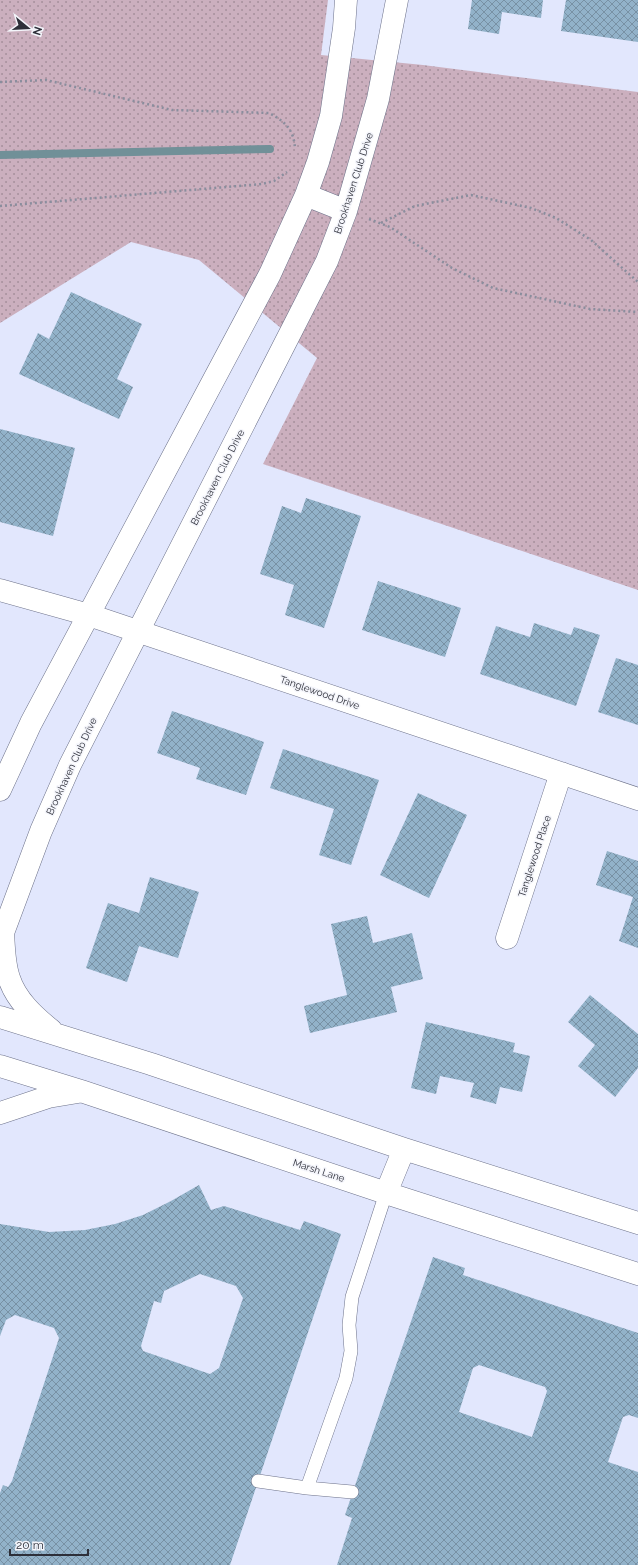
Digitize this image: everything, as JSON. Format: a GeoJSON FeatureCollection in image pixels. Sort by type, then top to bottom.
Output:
{"type":"FeatureCollection","features":[{"type":"Feature","properties":{"kind":"main road"},"geometry":{"type":"LineString","coordinates":[[0,790],[31,723],[270,274],[306,195],[318,162],[331,116],[344,28],[346,0]]}},
{"type":"Feature","properties":{"kind":"main road","name":"Brookhaven Club Drive"},"geometry":{"type":"LineString","coordinates":[[1,937],[47,816],[70,765],[327,261],[346,211],[378,100],[397,0]]}},
{"type":"Feature","properties":{"kind":"main road"},"geometry":{"type":"LineString","coordinates":[[306,195],[346,211]]}},
{"type":"Feature","properties":{"kind":"main road","name":"Tanglewood Drive"},"geometry":{"type":"LineString","coordinates":[[0,590],[89,615],[638,800]]}},
{"type":"Feature","properties":{"kind":"main road","name":"Tanglewood Place"},"geometry":{"type":"LineString","coordinates":[[507,938],[561,773]]}},
{"type":"Feature","properties":{"kind":"main road"},"geometry":{"type":"LineString","coordinates":[[1,937],[9,979],[17,995],[31,1013],[56,1035]]}},
{"type":"Feature","properties":{"kind":"main road"},"geometry":{"type":"LineString","coordinates":[[0,1017],[150,1064],[404,1149],[638,1223]]}},
{"type":"Feature","properties":{"kind":"main road","name":"Marsh Lane"},"geometry":{"type":"LineString","coordinates":[[0,1066],[81,1091],[386,1193],[638,1274]]}},
{"type":"Feature","properties":{"kind":"main road"},"geometry":{"type":"LineString","coordinates":[[0,1113],[48,1097],[81,1091]]}},
{"type":"Feature","properties":{"kind":"main road"},"geometry":{"type":"LineString","coordinates":[[386,1193],[404,1149]]}},
{"type":"Feature","properties":{"kind":"lane"},"geometry":{"type":"LineString","coordinates":[[307,1488],[346,1378],[351,1352],[349,1325],[352,1296],[386,1193]]}},
{"type":"Feature","properties":{"kind":"lane"},"geometry":{"type":"LineString","coordinates":[[258,1481],[307,1488],[352,1492]]}},
{"type":"Feature","properties":{"kind":"path"},"geometry":{"type":"LineString","coordinates":[[0,82],[46,80],[172,110],[270,114],[281,119],[289,128],[294,139],[295,152]]}},
{"type":"Feature","properties":{"kind":"path"},"geometry":{"type":"LineString","coordinates":[[0,206],[262,184],[274,181],[285,174],[288,169]]}},
{"type":"Feature","properties":{"kind":"path"},"geometry":{"type":"LineString","coordinates":[[380,223],[415,206],[471,195],[531,208],[556,218],[591,240],[638,282]]}},
{"type":"Feature","properties":{"kind":"path"},"geometry":{"type":"LineString","coordinates":[[346,211],[390,227],[452,268],[493,288],[590,309],[638,312]]}},
{"type":"Feature","properties":{"kind":"shaded area"},"geometry":{"type":"Polygon","coordinates":[[[0,0],[328,0],[321,55],[423,65],[638,92],[638,590],[263,464],[317,358],[199,260],[131,242],[0,323],[0,0]]]}},
{"type":"Feature","properties":{"kind":"building"},"geometry":{"type":"Polygon","coordinates":[[[472,0],[543,0],[541,18],[502,12],[499,34],[468,29],[472,0]]]}},
{"type":"Feature","properties":{"kind":"building"},"geometry":{"type":"Polygon","coordinates":[[[566,0],[638,0],[638,42],[561,31],[566,0]]]}},
{"type":"Feature","properties":{"kind":"building"},"geometry":{"type":"Polygon","coordinates":[[[71,292],[142,324],[117,379],[133,387],[119,419],[19,374],[38,333],[49,339],[71,292]]]}},
{"type":"Feature","properties":{"kind":"building"},"geometry":{"type":"Polygon","coordinates":[[[0,429],[75,448],[53,536],[0,522],[0,429]]]}},
{"type":"Feature","properties":{"kind":"building"},"geometry":{"type":"Polygon","coordinates":[[[306,498],[361,516],[324,628],[285,615],[294,585],[260,574],[282,506],[301,513],[306,498]]]}},
{"type":"Feature","properties":{"kind":"building"},"geometry":{"type":"Polygon","coordinates":[[[378,581],[461,608],[445,657],[362,630],[378,581]]]}},
{"type":"Feature","properties":{"kind":"building"},"geometry":{"type":"Polygon","coordinates":[[[534,623],[571,635],[574,627],[600,635],[576,706],[480,674],[496,626],[530,637],[534,623]]]}},
{"type":"Feature","properties":{"kind":"building"},"geometry":{"type":"Polygon","coordinates":[[[616,658],[638,665],[638,725],[598,712],[616,658]]]}},
{"type":"Feature","properties":{"kind":"building"},"geometry":{"type":"Polygon","coordinates":[[[172,711],[264,742],[246,795],[196,779],[200,768],[157,753],[172,711]]]}},
{"type":"Feature","properties":{"kind":"building"},"geometry":{"type":"Polygon","coordinates":[[[283,749],[379,780],[351,865],[319,855],[334,809],[270,788],[283,749]]]}},
{"type":"Feature","properties":{"kind":"building"},"geometry":{"type":"Polygon","coordinates":[[[418,793],[467,815],[429,898],[380,875],[418,793]]]}},
{"type":"Feature","properties":{"kind":"building"},"geometry":{"type":"Polygon","coordinates":[[[607,851],[638,861],[638,948],[619,941],[633,897],[596,885],[607,851]]]}},
{"type":"Feature","properties":{"kind":"building"},"geometry":{"type":"Polygon","coordinates":[[[150,877],[199,892],[178,958],[139,946],[127,982],[86,968],[108,903],[139,913],[150,877]]]}},
{"type":"Feature","properties":{"kind":"building"},"geometry":{"type":"Polygon","coordinates":[[[367,916],[373,943],[412,933],[423,979],[391,987],[397,1012],[310,1033],[304,1006],[347,995],[331,924],[367,916]]]}},
{"type":"Feature","properties":{"kind":"building"},"geometry":{"type":"Polygon","coordinates":[[[590,995],[638,1034],[638,1068],[615,1097],[578,1066],[595,1045],[568,1022],[590,995]]]}},
{"type":"Feature","properties":{"kind":"building"},"geometry":{"type":"Polygon","coordinates":[[[426,1022],[515,1043],[513,1052],[530,1056],[522,1092],[500,1087],[496,1104],[470,1097],[474,1083],[440,1076],[436,1094],[411,1088],[426,1022]]]}},
{"type":"Feature","properties":{"kind":"building"},"geometry":{"type":"Polygon","coordinates":[[[199,1185],[211,1210],[224,1206],[300,1230],[304,1221],[341,1234],[230,1565],[0,1565],[0,1493],[3,1485],[8,1487],[12,1481],[59,1338],[54,1328],[15,1315],[6,1320],[0,1336],[0,1224],[49,1232],[85,1230],[115,1224],[143,1215],[199,1185]],[[200,1274],[164,1291],[161,1303],[154,1301],[141,1346],[143,1351],[210,1374],[219,1368],[243,1298],[236,1286],[200,1274]]]}},
{"type":"Feature","properties":{"kind":"building"},"geometry":{"type":"Polygon","coordinates":[[[433,1257],[465,1268],[463,1275],[638,1333],[638,1418],[629,1415],[623,1417],[608,1462],[638,1472],[638,1565],[337,1565],[352,1518],[345,1515],[433,1257]],[[479,1365],[473,1368],[459,1412],[532,1437],[547,1391],[545,1387],[479,1365]]]}},
{"type":"Feature","properties":{"kind":"waterway"},"geometry":{"type":"LineString","coordinates":[[0,155],[270,149]]}}]}
